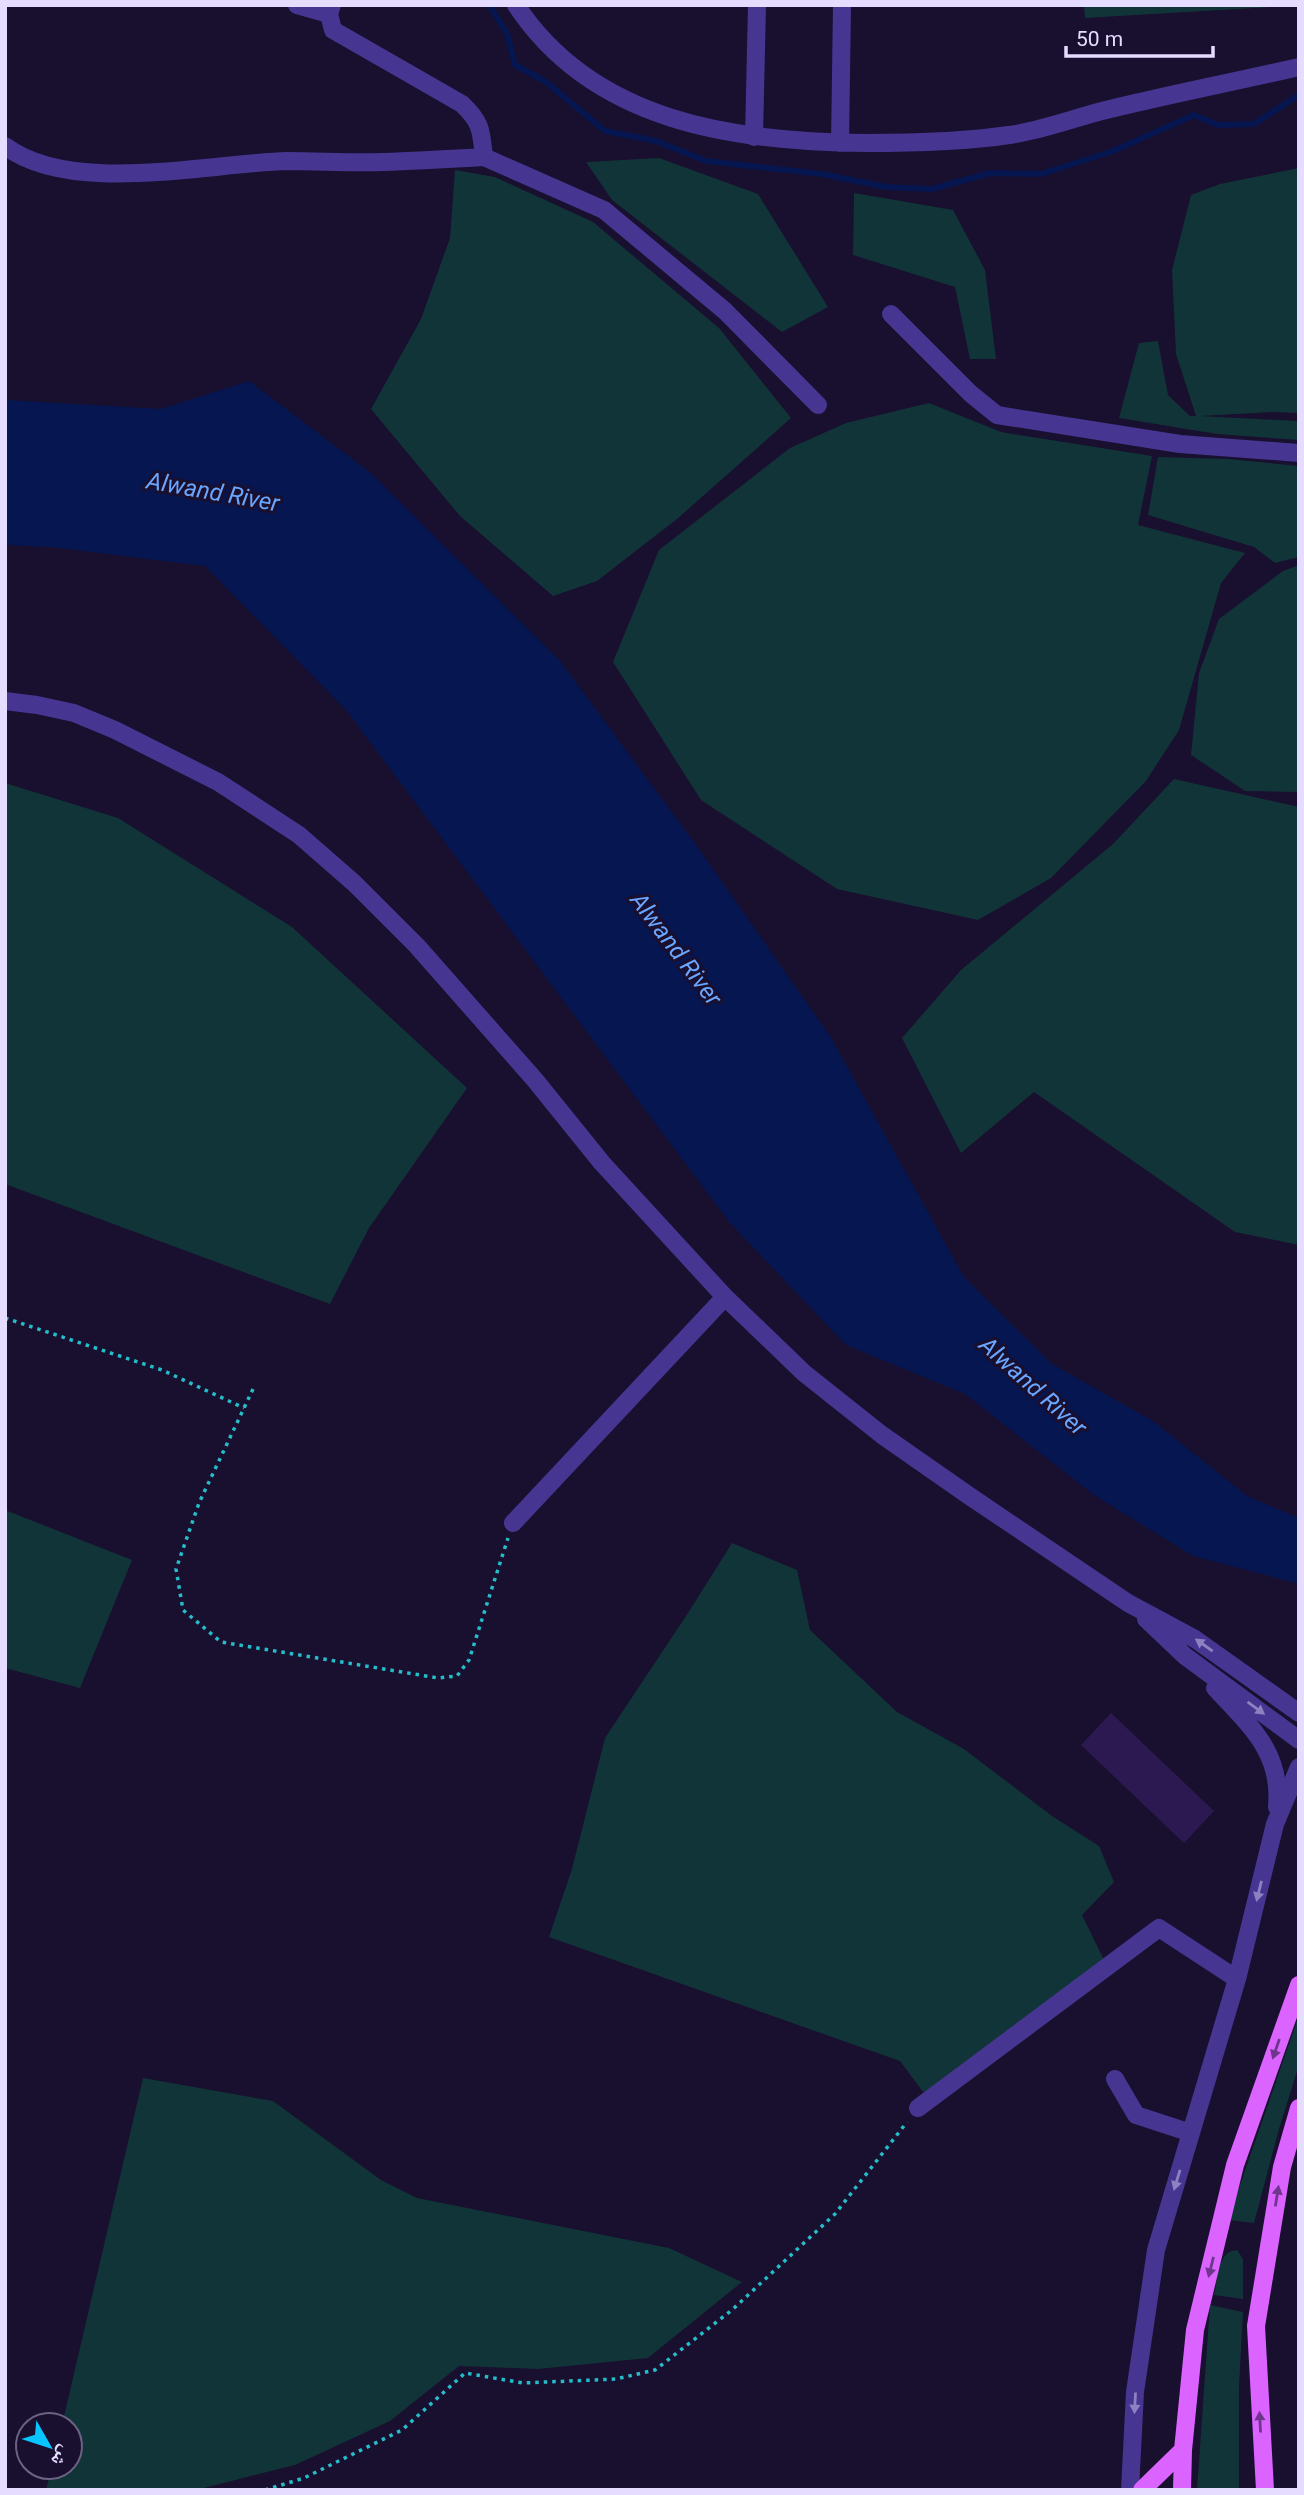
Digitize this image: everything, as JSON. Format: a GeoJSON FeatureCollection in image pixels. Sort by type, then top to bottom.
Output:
{"type":"FeatureCollection","features":[{"type":"Feature","properties":{"kind":"main road"},"geometry":{"type":"LineString","coordinates":[[1182,2490],[1183,2450],[1195,2330],[1232,2178],[1299,1985]]}},
{"type":"Feature","properties":{"kind":"main road"},"geometry":{"type":"LineString","coordinates":[[1265,2490],[1256,2326],[1282,2166],[1299,2108]]}},
{"type":"Feature","properties":{"kind":"main road"},"geometry":{"type":"LineString","coordinates":[[1142,2490],[1183,2450]]}},
{"type":"Feature","properties":{"kind":"street"},"geometry":{"type":"LineString","coordinates":[[297,5],[331,10],[333,30],[446,94],[469,110],[476,117],[481,132],[484,157]]}},
{"type":"Feature","properties":{"kind":"street"},"geometry":{"type":"LineString","coordinates":[[516,5],[545,42],[580,72],[622,100],[695,126],[754,137],[840,143],[925,143],[1011,135],[1299,67]]}},
{"type":"Feature","properties":{"kind":"street"},"geometry":{"type":"LineString","coordinates":[[754,137],[757,5]]}},
{"type":"Feature","properties":{"kind":"street"},"geometry":{"type":"LineString","coordinates":[[840,143],[842,5]]}},
{"type":"Feature","properties":{"kind":"street"},"geometry":{"type":"LineString","coordinates":[[5,146],[20,157],[58,169],[101,172],[171,172],[285,161],[382,162],[484,157],[604,210],[725,311],[818,405]]}},
{"type":"Feature","properties":{"kind":"street"},"geometry":{"type":"LineString","coordinates":[[891,314],[971,394],[997,415],[1180,444],[1299,453]]}},
{"type":"Feature","properties":{"kind":"street"},"geometry":{"type":"LineString","coordinates":[[5,701],[74,713],[141,742],[260,807],[322,853],[466,1000],[602,1163],[725,1297],[804,1373],[882,1435],[1128,1603],[1195,1639],[1299,1713]]}},
{"type":"Feature","properties":{"kind":"street"},"geometry":{"type":"LineString","coordinates":[[513,1523],[725,1297]]}},
{"type":"Feature","properties":{"kind":"street"},"geometry":{"type":"LineString","coordinates":[[1128,1603],[1185,1656],[1261,1741],[1270,1755],[1278,1785],[1275,1824],[1237,1979],[1156,2250],[1135,2392],[1130,2490]]}},
{"type":"Feature","properties":{"kind":"street"},"geometry":{"type":"LineString","coordinates":[[1185,1656],[1299,1740]]}},
{"type":"Feature","properties":{"kind":"street"},"geometry":{"type":"LineString","coordinates":[[1275,1824],[1299,1768]]}},
{"type":"Feature","properties":{"kind":"street"},"geometry":{"type":"LineString","coordinates":[[918,2108],[1159,1928],[1237,1979]]}},
{"type":"Feature","properties":{"kind":"street"},"geometry":{"type":"LineString","coordinates":[[1115,2079],[1136,2115],[1191,2133]]}},
{"type":"Feature","properties":{"kind":"path"},"geometry":{"type":"LineString","coordinates":[[5,1318],[162,1370],[244,1408]]}},
{"type":"Feature","properties":{"kind":"path"},"geometry":{"type":"LineString","coordinates":[[253,1389],[198,1503],[176,1569],[183,1610],[221,1642],[438,1678],[457,1676],[469,1660],[513,1523]]}},
{"type":"Feature","properties":{"kind":"path"},"geometry":{"type":"LineString","coordinates":[[265,2490],[304,2478],[402,2430],[465,2373],[523,2383],[616,2379],[655,2370],[732,2310],[835,2214],[918,2108]]}},
{"type":"Feature","properties":{"kind":"green space"},"geometry":{"type":"Polygon","coordinates":[[[1084,5],[1291,5],[1291,6],[1085,18],[1084,5]]]}},
{"type":"Feature","properties":{"kind":"green space"},"geometry":{"type":"Polygon","coordinates":[[[659,158],[758,194],[828,307],[782,332],[612,200],[586,162],[659,158]]]}},
{"type":"Feature","properties":{"kind":"green space"},"geometry":{"type":"Polygon","coordinates":[[[1299,168],[1299,413],[1200,416],[1299,421],[1299,440],[1217,434],[1119,418],[1139,343],[1158,341],[1168,395],[1190,416],[1196,416],[1176,354],[1172,270],[1191,195],[1220,184],[1299,168]]]}},
{"type":"Feature","properties":{"kind":"green space"},"geometry":{"type":"Polygon","coordinates":[[[455,170],[495,177],[593,222],[719,328],[791,418],[677,519],[597,581],[553,596],[460,516],[371,409],[421,319],[450,238],[455,170]]]}},
{"type":"Feature","properties":{"kind":"green space"},"geometry":{"type":"Polygon","coordinates":[[[854,193],[953,210],[985,270],[996,359],[970,359],[955,287],[853,255],[854,193]]]}},
{"type":"Feature","properties":{"kind":"green space"},"geometry":{"type":"Polygon","coordinates":[[[929,403],[1001,432],[1152,456],[1138,525],[1245,553],[1221,583],[1179,730],[1146,781],[1051,878],[978,920],[837,889],[701,800],[613,662],[659,550],[790,448],[846,423],[929,403]]]}},
{"type":"Feature","properties":{"kind":"green space"},"geometry":{"type":"Polygon","coordinates":[[[1158,457],[1228,459],[1299,466],[1299,557],[1275,563],[1254,547],[1148,515],[1158,457]]]}},
{"type":"Feature","properties":{"kind":"green space"},"geometry":{"type":"Polygon","coordinates":[[[1299,565],[1299,792],[1245,791],[1191,755],[1199,673],[1219,619],[1283,571],[1299,565]]]}},
{"type":"Feature","properties":{"kind":"green space"},"geometry":{"type":"Polygon","coordinates":[[[1174,779],[1299,807],[1299,1245],[1235,1232],[1034,1092],[961,1153],[902,1038],[961,970],[1113,844],[1174,779]]]}},
{"type":"Feature","properties":{"kind":"green space"},"geometry":{"type":"Polygon","coordinates":[[[5,783],[118,818],[292,927],[467,1088],[369,1228],[330,1304],[5,1184],[5,783]]]}},
{"type":"Feature","properties":{"kind":"green space"},"geometry":{"type":"Polygon","coordinates":[[[5,1510],[132,1560],[80,1688],[5,1668],[5,1510]]]}},
{"type":"Feature","properties":{"kind":"green space"},"geometry":{"type":"Polygon","coordinates":[[[732,1543],[797,1570],[810,1630],[897,1712],[964,1749],[1052,1816],[1099,1846],[1114,1882],[1082,1915],[1107,1966],[951,2089],[923,2092],[900,2061],[549,1937],[572,1869],[605,1738],[732,1543]]]}},
{"type":"Feature","properties":{"kind":"green space"},"geometry":{"type":"Polygon","coordinates":[[[1299,2015],[1299,2065],[1254,2223],[1228,2220],[1299,2015]]]}},
{"type":"Feature","properties":{"kind":"green space"},"geometry":{"type":"Polygon","coordinates":[[[143,2078],[273,2101],[381,2180],[417,2198],[669,2248],[742,2282],[648,2358],[538,2369],[459,2366],[390,2421],[295,2465],[196,2490],[46,2490],[48,2481],[84,2481],[84,2411],[65,2411],[143,2078]]]}},
{"type":"Feature","properties":{"kind":"green space"},"geometry":{"type":"Polygon","coordinates":[[[1237,2250],[1243,2259],[1243,2299],[1214,2295],[1222,2260],[1230,2252],[1237,2250]]]}},
{"type":"Feature","properties":{"kind":"green space"},"geometry":{"type":"Polygon","coordinates":[[[1210,2305],[1243,2312],[1239,2387],[1239,2490],[1197,2490],[1210,2305]]]}},
{"type":"Feature","properties":{"kind":"water","name":"Alwand River"},"geometry":{"type":"Polygon","coordinates":[[[249,381],[371,473],[560,661],[694,842],[830,1036],[964,1277],[1052,1364],[1153,1421],[1247,1496],[1299,1518],[1299,1584],[1193,1556],[1094,1495],[965,1394],[846,1345],[730,1223],[346,710],[205,566],[51,547],[5,545],[5,400],[161,409],[249,381]]]}},
{"type":"Feature","properties":{"kind":"building"},"geometry":{"type":"Polygon","coordinates":[[[1111,1713],[1214,1811],[1184,1843],[1081,1745],[1111,1713]]]}},
{"type":"Feature","properties":{"kind":"waterway"},"geometry":{"type":"LineString","coordinates":[[489,5],[507,33],[515,65],[546,82],[605,131],[656,141],[706,161],[822,174],[886,187],[932,189],[990,173],[1041,174],[1113,151],[1194,115],[1218,125],[1254,124],[1299,95]]}}]}
